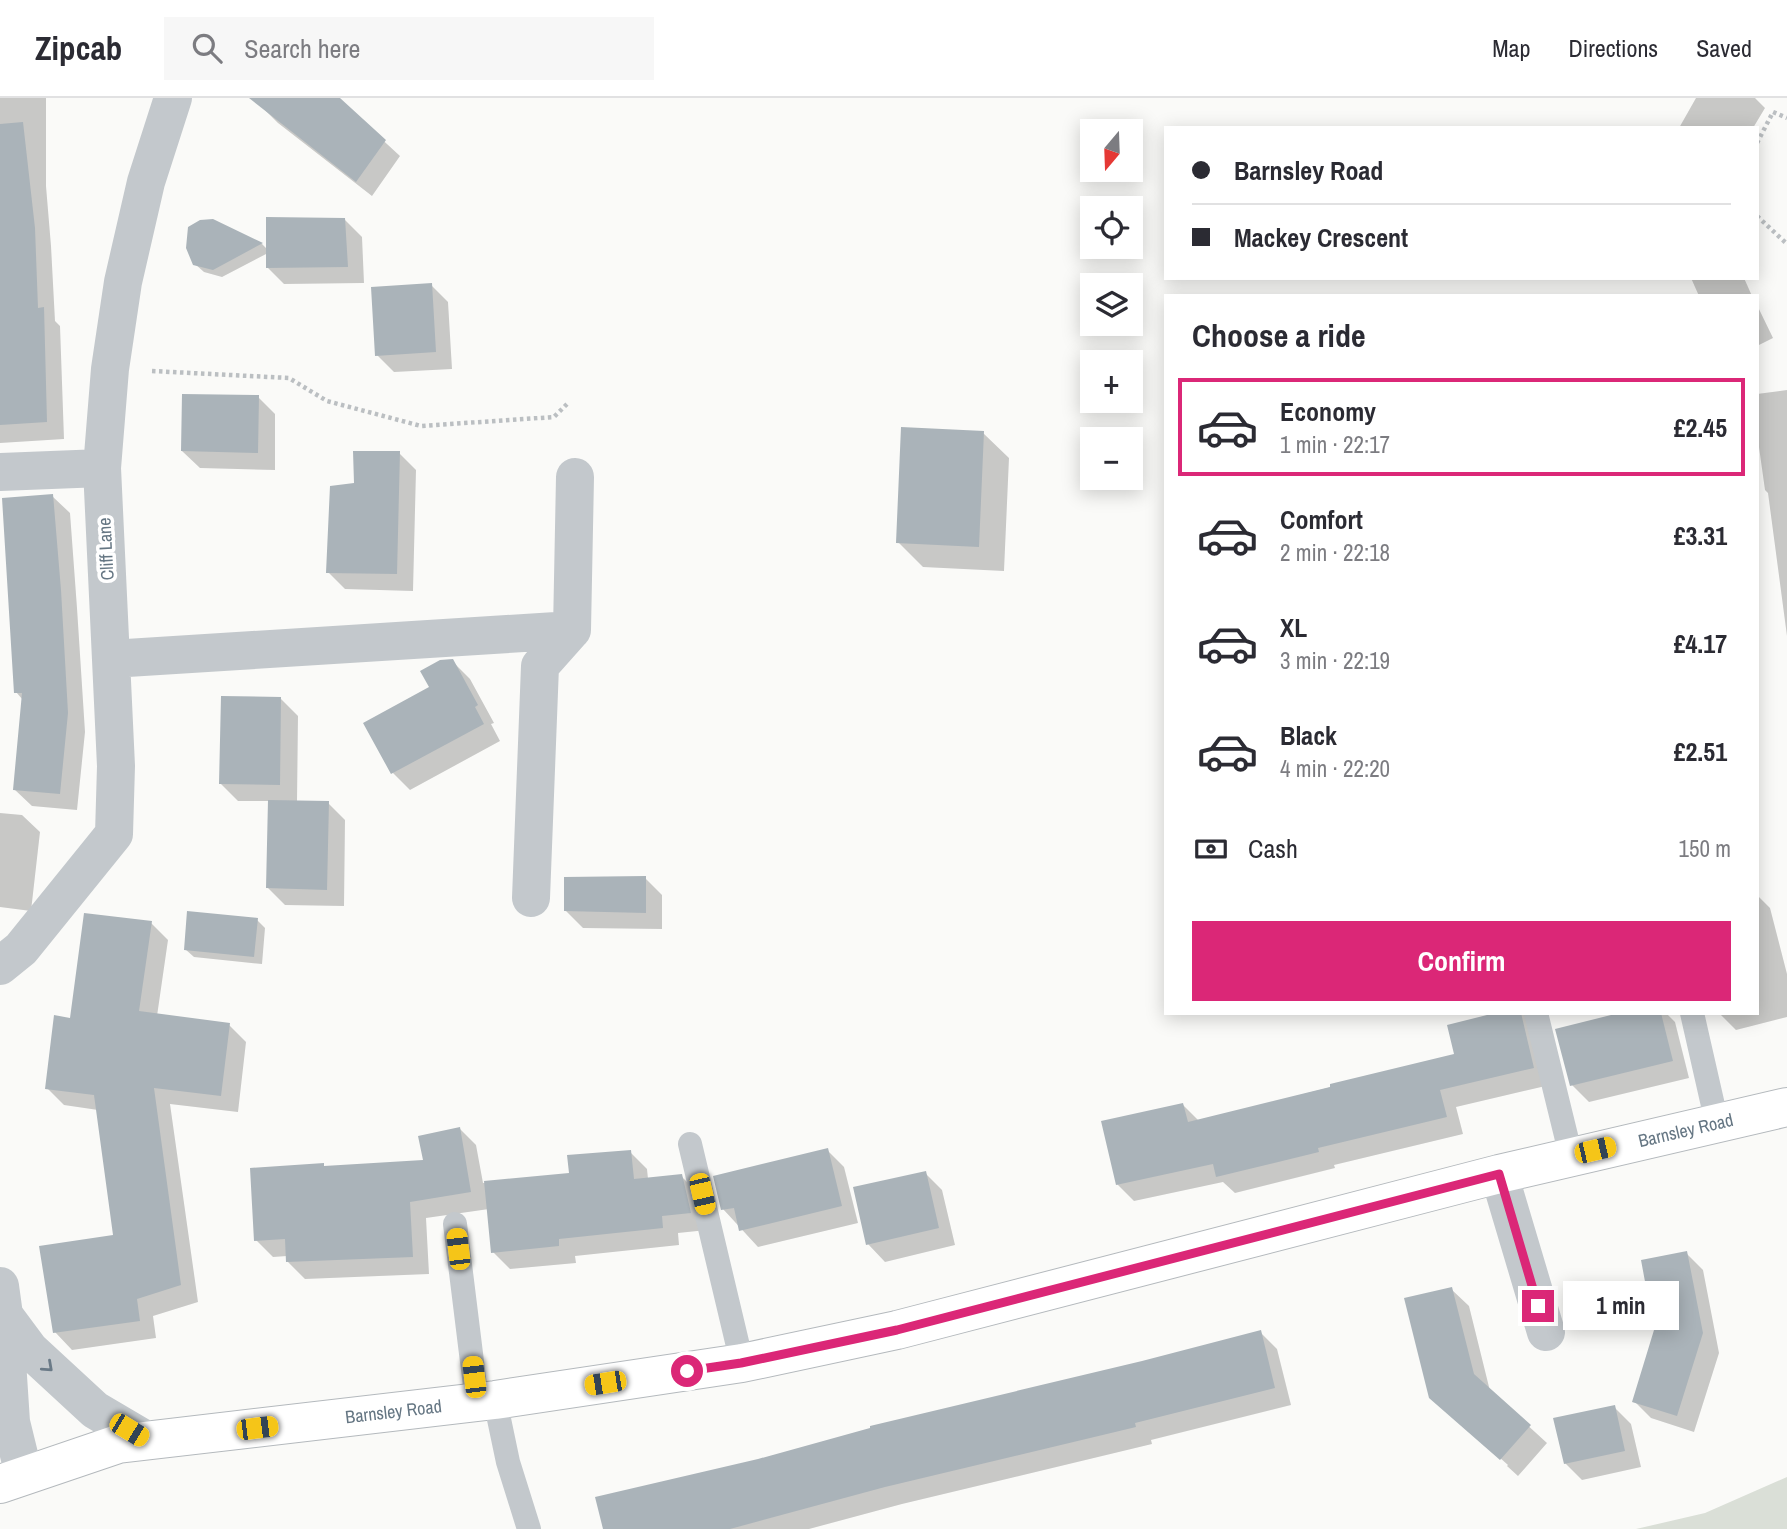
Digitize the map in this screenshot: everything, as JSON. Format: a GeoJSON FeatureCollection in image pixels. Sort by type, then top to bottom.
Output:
{"type":"FeatureCollection","features":[{"type":"Feature","properties":{"kind":"highway","name":"Barnsley Road"},"geometry":{"type":"LineString","coordinates":[[12,1480],[118,1444],[486,1401],[741,1363],[897,1330],[1499,1174],[1787,1107]]}},
{"type":"Feature","properties":{"kind":"street","name":"Cliff Lane"},"geometry":{"type":"LineString","coordinates":[[0,965],[21,949],[114,834],[116,766],[102,468],[110,369],[124,282],[146,182],[173,98]]}},
{"type":"Feature","properties":{"kind":"street"},"geometry":{"type":"LineString","coordinates":[[0,472],[102,468]]}},
{"type":"Feature","properties":{"kind":"street"},"geometry":{"type":"LineString","coordinates":[[531,898],[540,666],[572,630],[575,477]]}},
{"type":"Feature","properties":{"kind":"street"},"geometry":{"type":"LineString","coordinates":[[111,659],[572,630]]}},
{"type":"Feature","properties":{"kind":"street"},"geometry":{"type":"LineString","coordinates":[[1499,1174],[1546,1332]]}},
{"type":"Feature","properties":{"kind":"street"},"geometry":{"type":"LineString","coordinates":[[1,1307],[30,1350],[95,1410],[146,1440]]}},
{"type":"Feature","properties":{"kind":"street"},"geometry":{"type":"LineString","coordinates":[[1,1307],[11,1422],[12,1480]]}},
{"type":"Feature","properties":{"kind":"lane"},"geometry":{"type":"LineString","coordinates":[[1536,1015],[1571,1156]]}},
{"type":"Feature","properties":{"kind":"lane"},"geometry":{"type":"LineString","coordinates":[[1692,1015],[1717,1123]]}},
{"type":"Feature","properties":{"kind":"lane"},"geometry":{"type":"LineString","coordinates":[[690,1144],[741,1363]]}},
{"type":"Feature","properties":{"kind":"lane"},"geometry":{"type":"LineString","coordinates":[[455,1224],[486,1401],[529,1529]]}},
{"type":"Feature","properties":{"kind":"path"},"geometry":{"type":"LineString","coordinates":[[1759,139],[1773,112],[1787,118]]}},
{"type":"Feature","properties":{"kind":"path"},"geometry":{"type":"LineString","coordinates":[[1759,218],[1787,244]]}},
{"type":"Feature","properties":{"kind":"path"},"geometry":{"type":"LineString","coordinates":[[110,369],[289,378],[327,401],[421,426],[554,417],[569,402]]}},
{"type":"Feature","properties":{"kind":"shaded area"},"geometry":{"type":"Polygon","coordinates":[[[1787,1477],[1787,1529],[1636,1529],[1705,1513],[1787,1477]]]}},
{"type":"Feature","properties":{"kind":"building"},"geometry":{"type":"Polygon","coordinates":[[[249,98],[340,98],[386,140],[356,182],[249,98]]]}},
{"type":"Feature","properties":{"kind":"building"},"geometry":{"type":"Polygon","coordinates":[[[23,122],[35,228],[38,308],[44,307],[47,422],[0,425],[0,124],[23,122]]]}},
{"type":"Feature","properties":{"kind":"building"},"geometry":{"type":"Polygon","coordinates":[[[266,217],[345,218],[348,267],[266,268],[266,217]]]}},
{"type":"Feature","properties":{"kind":"building"},"geometry":{"type":"Polygon","coordinates":[[[213,219],[263,243],[213,270],[193,265],[186,248],[188,227],[200,220],[213,219]]]}},
{"type":"Feature","properties":{"kind":"building"},"geometry":{"type":"Polygon","coordinates":[[[432,283],[436,352],[375,356],[371,287],[432,283]]]}},
{"type":"Feature","properties":{"kind":"building"},"geometry":{"type":"Polygon","coordinates":[[[182,394],[259,395],[258,453],[181,451],[182,394]]]}},
{"type":"Feature","properties":{"kind":"building"},"geometry":{"type":"Polygon","coordinates":[[[901,427],[984,431],[979,547],[896,543],[901,427]]]}},
{"type":"Feature","properties":{"kind":"building"},"geometry":{"type":"Polygon","coordinates":[[[353,451],[400,451],[397,574],[326,573],[330,486],[354,483],[353,451]]]}},
{"type":"Feature","properties":{"kind":"building"},"geometry":{"type":"Polygon","coordinates":[[[53,494],[68,713],[60,794],[13,790],[22,693],[14,693],[2,498],[53,494]]]}},
{"type":"Feature","properties":{"kind":"building"},"geometry":{"type":"Polygon","coordinates":[[[453,659],[478,705],[475,707],[484,724],[391,774],[363,723],[429,687],[420,671],[440,660],[453,659]]]}},
{"type":"Feature","properties":{"kind":"building"},"geometry":{"type":"Polygon","coordinates":[[[221,696],[281,697],[280,785],[219,784],[221,696]]]}},
{"type":"Feature","properties":{"kind":"building"},"geometry":{"type":"Polygon","coordinates":[[[268,800],[329,801],[327,890],[266,888],[268,800]]]}},
{"type":"Feature","properties":{"kind":"building"},"geometry":{"type":"Polygon","coordinates":[[[646,876],[646,913],[564,911],[564,877],[646,876]]]}},
{"type":"Feature","properties":{"kind":"building"},"geometry":{"type":"Polygon","coordinates":[[[187,911],[258,918],[254,957],[184,950],[187,911]]]}},
{"type":"Feature","properties":{"kind":"building"},"geometry":{"type":"Polygon","coordinates":[[[84,913],[152,921],[139,1011],[230,1023],[221,1096],[154,1088],[181,1285],[137,1299],[140,1321],[53,1333],[39,1246],[113,1235],[94,1095],[45,1089],[54,1015],[70,1018],[84,913]]]}},
{"type":"Feature","properties":{"kind":"building"},"geometry":{"type":"Polygon","coordinates":[[[1487,1015],[1521,1015],[1534,1068],[1440,1090],[1447,1117],[1318,1148],[1319,1152],[1216,1177],[1213,1164],[1116,1185],[1101,1121],[1183,1103],[1188,1122],[1454,1054],[1447,1025],[1487,1015]]]}},
{"type":"Feature","properties":{"kind":"building"},"geometry":{"type":"Polygon","coordinates":[[[1611,1015],[1662,1015],[1673,1061],[1570,1086],[1555,1029],[1611,1015]]]}},
{"type":"Feature","properties":{"kind":"building"},"geometry":{"type":"Polygon","coordinates":[[[460,1127],[471,1192],[410,1202],[413,1257],[286,1262],[285,1239],[254,1241],[250,1168],[423,1160],[418,1136],[460,1127]]]}},
{"type":"Feature","properties":{"kind":"building"},"geometry":{"type":"Polygon","coordinates":[[[828,1148],[842,1206],[739,1231],[734,1208],[721,1210],[713,1176],[828,1148]]]}},
{"type":"Feature","properties":{"kind":"building"},"geometry":{"type":"Polygon","coordinates":[[[631,1150],[634,1179],[682,1174],[691,1213],[662,1216],[663,1228],[559,1239],[559,1246],[491,1253],[484,1181],[569,1173],[567,1155],[631,1150]]]}},
{"type":"Feature","properties":{"kind":"building"},"geometry":{"type":"Polygon","coordinates":[[[926,1171],[939,1228],[866,1245],[853,1187],[926,1171]]]}},
{"type":"Feature","properties":{"kind":"building"},"geometry":{"type":"Polygon","coordinates":[[[1687,1251],[1703,1333],[1677,1416],[1632,1402],[1654,1330],[1641,1260],[1687,1251]]]}},
{"type":"Feature","properties":{"kind":"building"},"geometry":{"type":"Polygon","coordinates":[[[1452,1287],[1474,1374],[1531,1425],[1500,1460],[1429,1398],[1404,1298],[1452,1287]]]}},
{"type":"Feature","properties":{"kind":"building"},"geometry":{"type":"Polygon","coordinates":[[[1261,1330],[1275,1388],[1135,1423],[1136,1427],[885,1487],[730,1529],[603,1529],[595,1497],[758,1459],[870,1426],[1261,1330]]]}},
{"type":"Feature","properties":{"kind":"building"},"geometry":{"type":"Polygon","coordinates":[[[1615,1405],[1625,1451],[1564,1464],[1553,1418],[1615,1405]]]}},
{"type":"Feature","properties":{"kind":"route"},"geometry":{"type":"LineString","coordinates":[[687,1371],[741,1363],[897,1330],[1499,1174],[1538,1306]]}}]}
